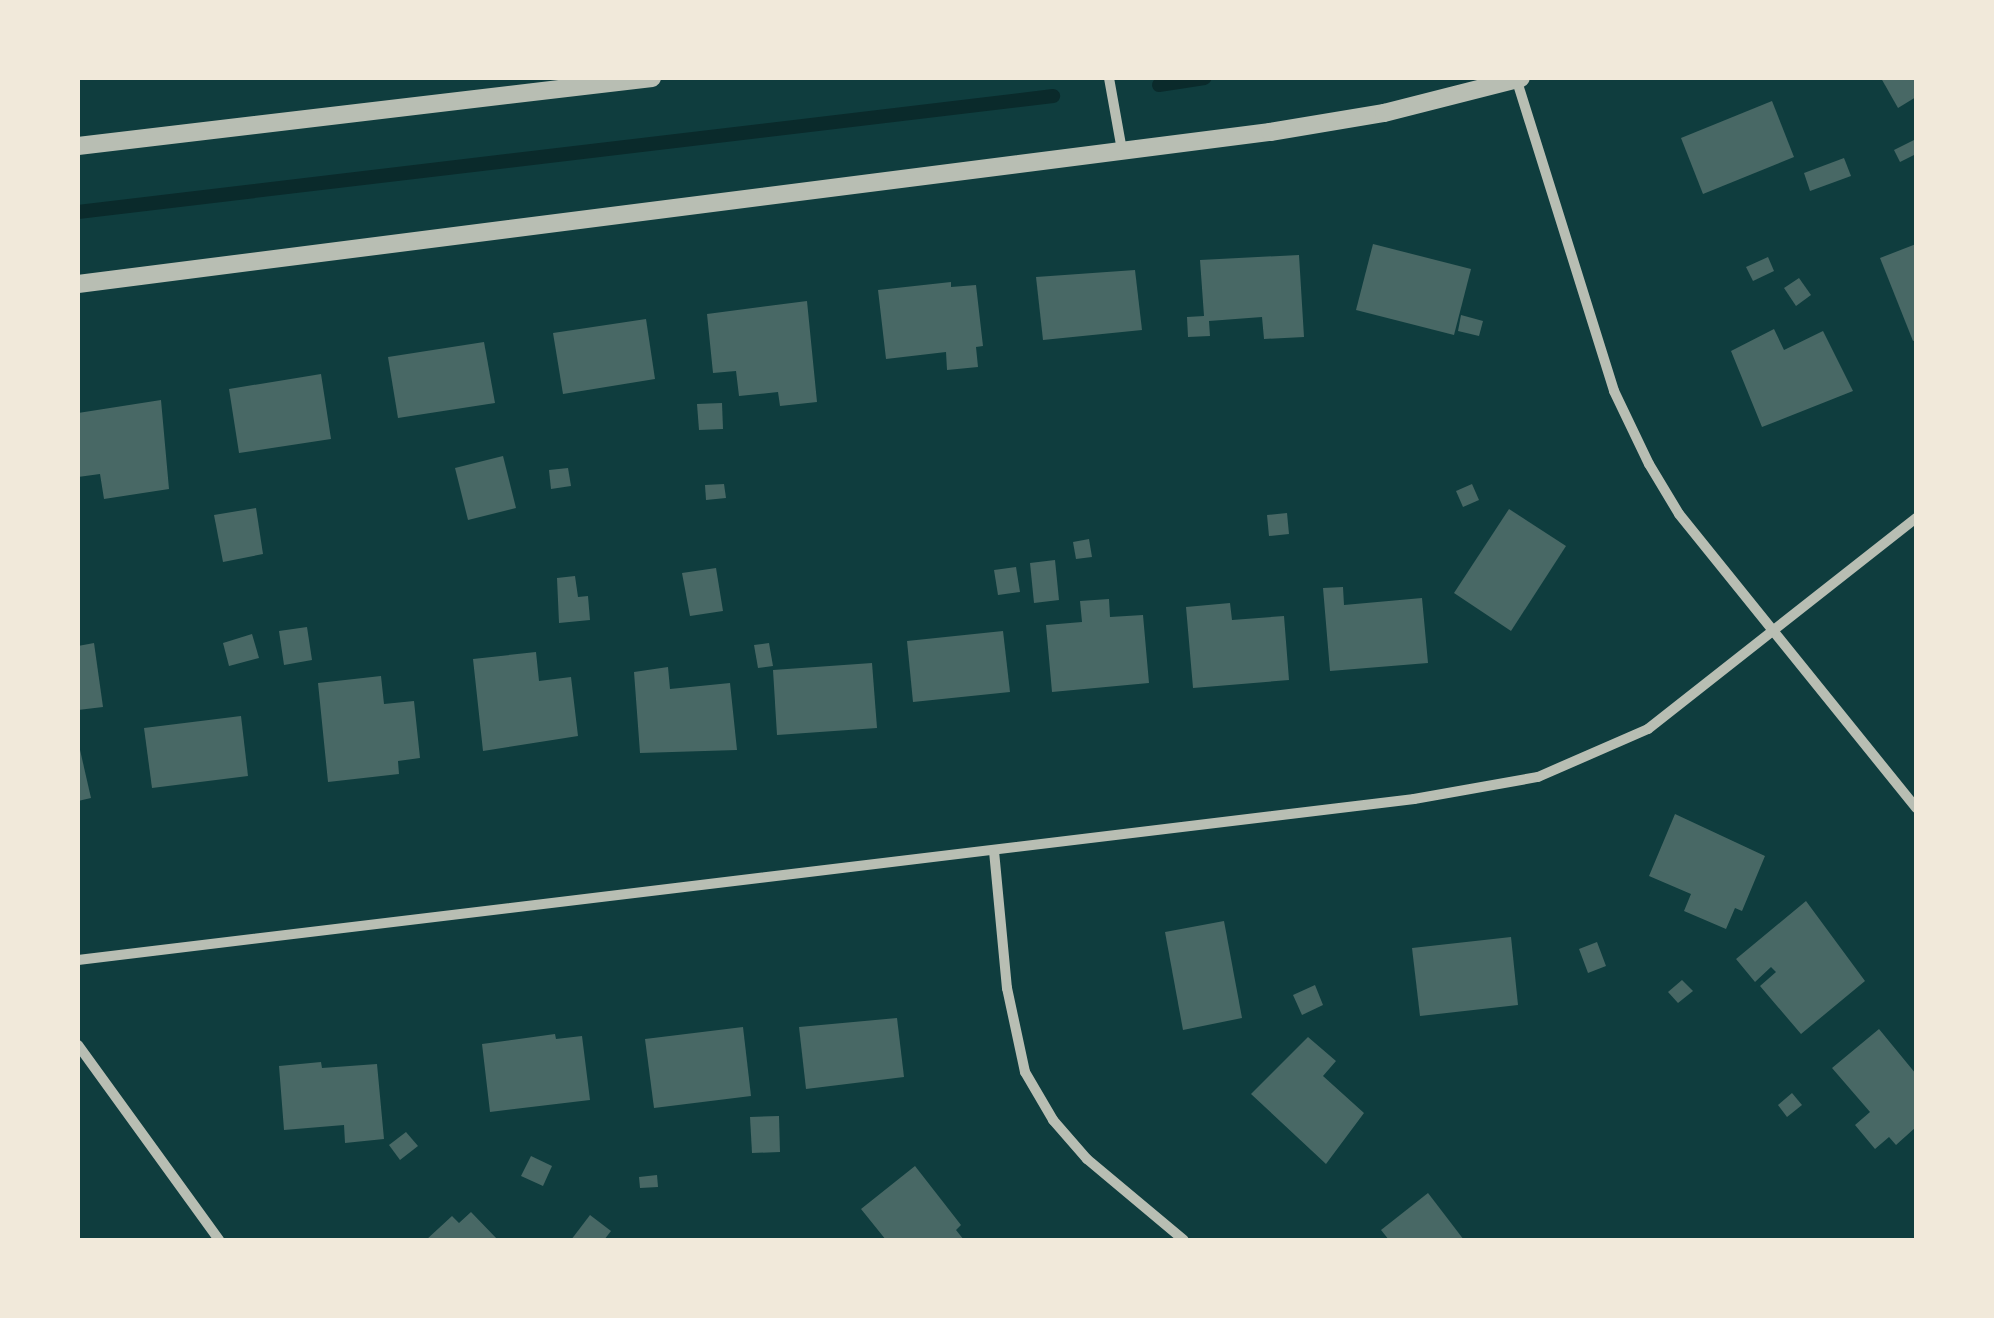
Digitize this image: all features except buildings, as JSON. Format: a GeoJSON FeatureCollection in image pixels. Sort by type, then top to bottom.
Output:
{"type":"FeatureCollection","features":[{"type":"Feature","properties":{"kind":"street"},"geometry":{"type":"LineString","coordinates":[[78,146],[574,82],[652,78]]}},
{"type":"Feature","properties":{"kind":"street"},"geometry":{"type":"LineString","coordinates":[[1110,78],[1122,150]]}},
{"type":"Feature","properties":{"kind":"street"},"geometry":{"type":"LineString","coordinates":[[78,284],[1122,150],[1384,112],[1518,78],[1621,406],[1680,514],[1916,808]]}},
{"type":"Feature","properties":{"kind":"street"},"geometry":{"type":"LineString","coordinates":[[78,960],[1414,799],[1538,777],[1648,729],[1916,518]]}},
{"type":"Feature","properties":{"kind":"street"},"geometry":{"type":"LineString","coordinates":[[994,851],[1007,988],[1026,1072],[1053,1120],[1087,1159],[1184,1240]]}},
{"type":"Feature","properties":{"kind":"street"},"geometry":{"type":"LineString","coordinates":[[78,1045],[219,1240]]}},
{"type":"Feature","properties":{"kind":"waterway"},"geometry":{"type":"LineString","coordinates":[[1159,85],[1204,78]]}},
{"type":"Feature","properties":{"kind":"waterway"},"geometry":{"type":"LineString","coordinates":[[78,212],[1053,96]]}}]}
